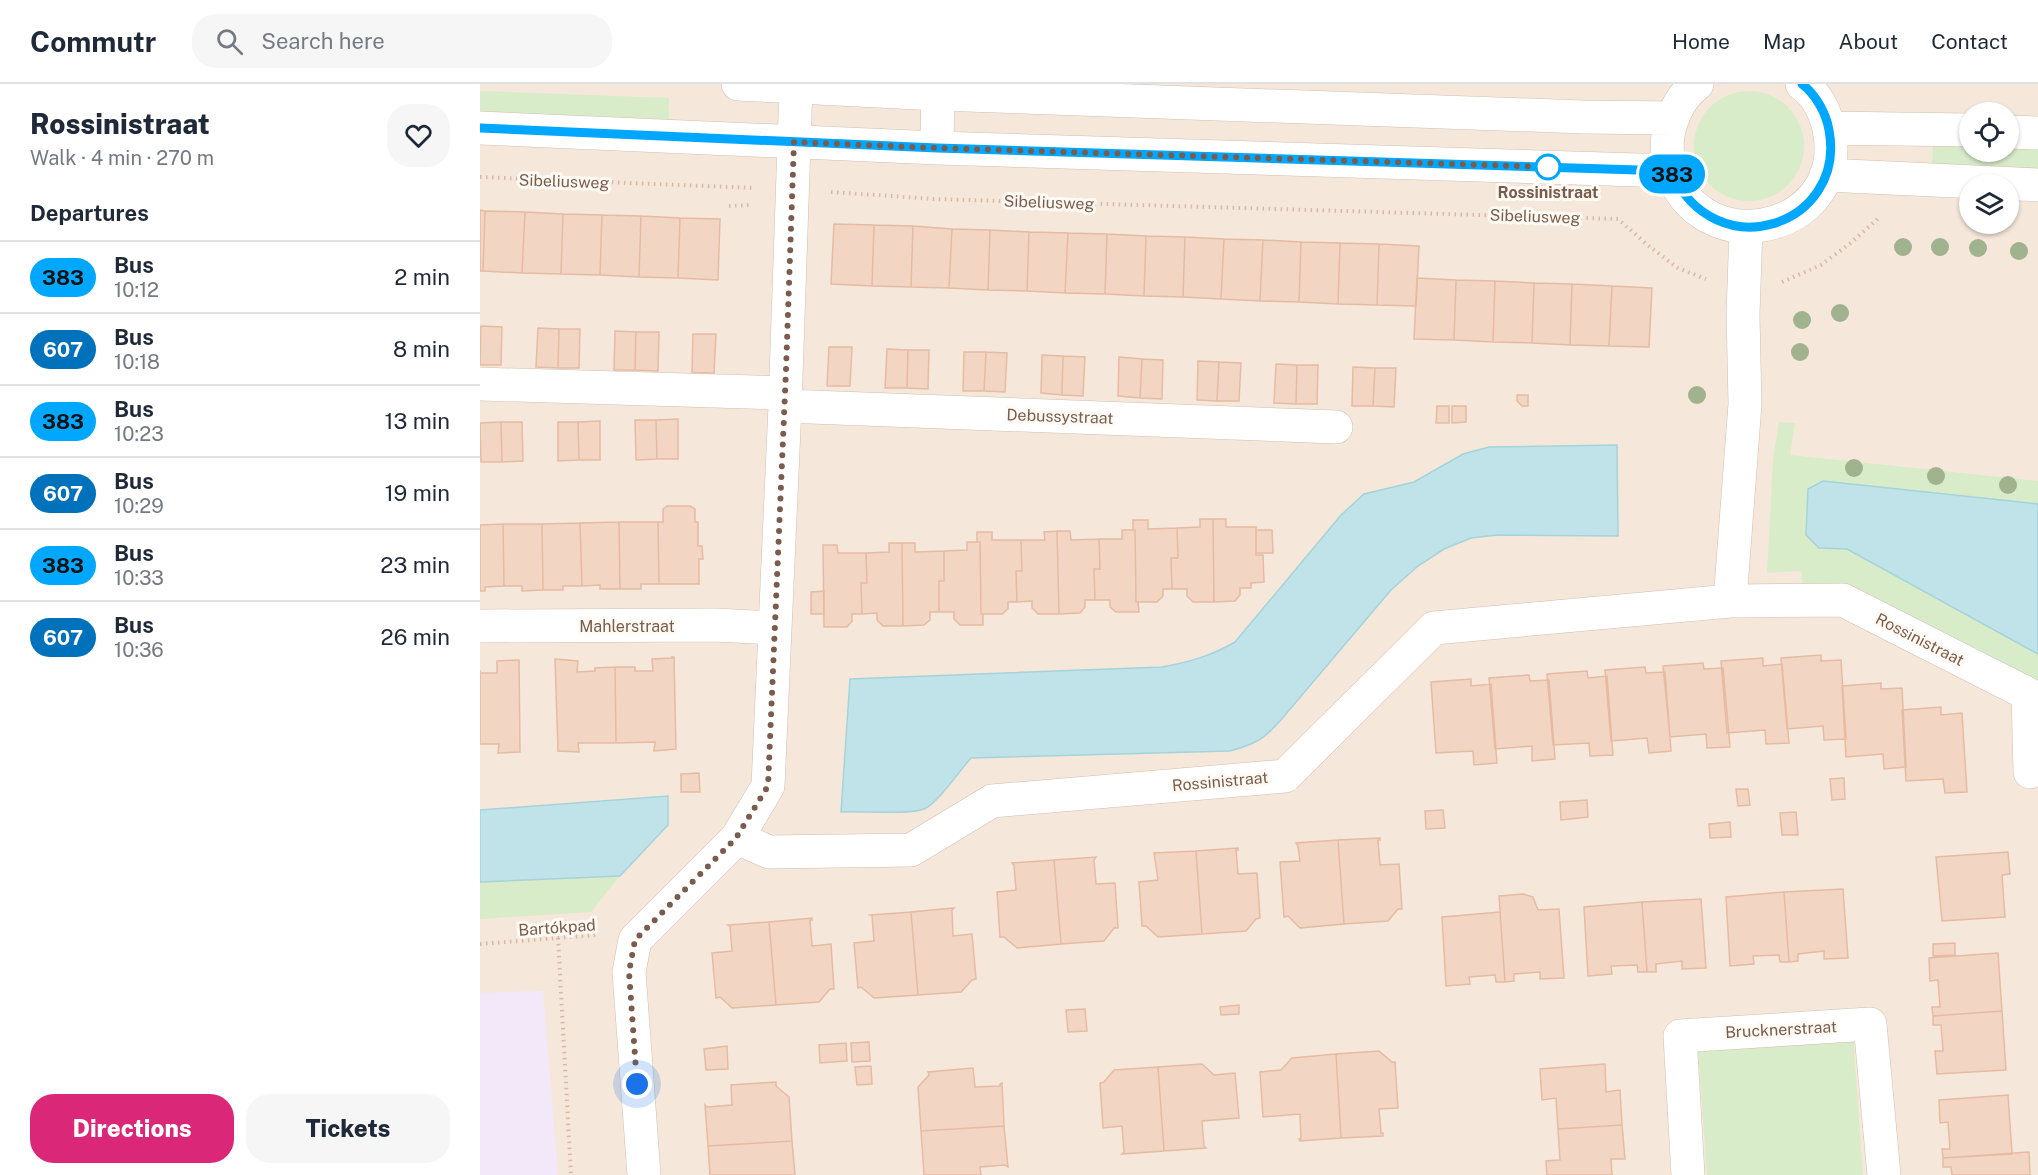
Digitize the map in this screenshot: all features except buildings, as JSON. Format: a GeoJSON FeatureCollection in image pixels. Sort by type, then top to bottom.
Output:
{"type":"FeatureCollection","features":[{"type":"Feature","properties":{"kind":"street"},"geometry":{"type":"LineString","coordinates":[[738,84],[938,89],[1572,117],[1673,118]]}},
{"type":"Feature","properties":{"kind":"street"},"geometry":{"type":"LineString","coordinates":[[1697,84],[1690,89],[1680,103],[1673,118],[1668,137],[1671,171],[1678,187],[1706,216],[1724,224],[1746,228],[1766,226],[1786,219],[1807,203],[1826,175],[1831,143],[1829,128],[1819,103],[1802,84]]}},
{"type":"Feature","properties":{"kind":"street"},"geometry":{"type":"LineString","coordinates":[[644,1175],[629,972],[635,940],[736,838],[768,786],[773,628],[794,190],[796,86]]}},
{"type":"Feature","properties":{"kind":"street"},"geometry":{"type":"LineString","coordinates":[[937,148],[938,89]]}},
{"type":"Feature","properties":{"kind":"street"},"geometry":{"type":"LineString","coordinates":[[480,128],[937,148],[1671,171]]}},
{"type":"Feature","properties":{"kind":"street"},"geometry":{"type":"LineString","coordinates":[[1829,128],[1959,130]]}},
{"type":"Feature","properties":{"kind":"street"},"geometry":{"type":"LineString","coordinates":[[2019,132],[2038,133]]}},
{"type":"Feature","properties":{"kind":"street"},"geometry":{"type":"LineString","coordinates":[[1826,175],[2038,184]]}},
{"type":"Feature","properties":{"kind":"street"},"geometry":{"type":"LineString","coordinates":[[1730,601],[1745,404],[1743,315],[1746,228]]}},
{"type":"Feature","properties":{"kind":"street","name":"Debussystraat"},"geometry":{"type":"LineString","coordinates":[[480,384],[1336,427]]}},
{"type":"Feature","properties":{"kind":"street","name":"Rossinistraat"},"geometry":{"type":"LineString","coordinates":[[736,838],[769,852],[910,850],[992,801],[1285,776],[1434,628],[1730,601],[1843,600],[2028,694],[2030,772]]}},
{"type":"Feature","properties":{"kind":"street","name":"Mahlerstraat"},"geometry":{"type":"LineString","coordinates":[[480,626],[715,625],[773,628]]}},
{"type":"Feature","properties":{"kind":"street","name":"Brucknerstraat"},"geometry":{"type":"LineString","coordinates":[[1688,1175],[1680,1036],[1870,1024],[1884,1175]]}},
{"type":"Feature","properties":{"kind":"path","name":"Sibeliusweg"},"geometry":{"type":"LineString","coordinates":[[480,177],[794,190],[934,199],[1618,219]]}},
{"type":"Feature","properties":{"kind":"path"},"geometry":{"type":"LineString","coordinates":[[557,920],[572,1175]]}},
{"type":"Feature","properties":{"kind":"path","name":"Bartókpad"},"geometry":{"type":"LineString","coordinates":[[480,944],[600,935],[635,940]]}},
{"type":"Feature","properties":{"kind":"shaded area"},"geometry":{"type":"Polygon","coordinates":[[[480,84],[2038,84],[2038,1175],[480,1175],[480,84]]]}},
{"type":"Feature","properties":{"kind":"shaded area"},"geometry":{"type":"Polygon","coordinates":[[[543,991],[558,1175],[480,1175],[480,993],[543,991]]]}},
{"type":"Feature","properties":{"kind":"green space"},"geometry":{"type":"Polygon","coordinates":[[[480,91],[669,98],[669,120],[480,113],[480,91]]]}},
{"type":"Feature","properties":{"kind":"green space"},"geometry":{"type":"Polygon","coordinates":[[[1749,91],[1770,95],[1788,107],[1800,125],[1804,146],[1800,167],[1788,185],[1770,197],[1749,201],[1728,197],[1710,185],[1698,167],[1694,146],[1698,125],[1710,107],[1728,95],[1749,91]]]}},
{"type":"Feature","properties":{"kind":"green space"},"geometry":{"type":"Polygon","coordinates":[[[1933,140],[1959,141],[1959,162],[2019,162],[2019,143],[2038,144],[2038,173],[1932,169],[1933,140]]]}},
{"type":"Feature","properties":{"kind":"green space"},"geometry":{"type":"Polygon","coordinates":[[[1779,422],[1795,423],[1790,455],[2038,481],[2038,504],[1823,481],[1808,489],[1806,534],[1819,548],[1847,549],[2038,654],[2038,689],[1803,588],[1801,571],[1767,573],[1773,460],[1779,422]]]}},
{"type":"Feature","properties":{"kind":"green space"},"geometry":{"type":"Polygon","coordinates":[[[620,876],[591,912],[480,919],[480,882],[620,876]]]}},
{"type":"Feature","properties":{"kind":"green space"},"geometry":{"type":"Polygon","coordinates":[[[1853,1036],[1863,1175],[1707,1175],[1698,1047],[1853,1036]]]}},
{"type":"Feature","properties":{"kind":"water"},"geometry":{"type":"Polygon","coordinates":[[[1617,445],[1618,536],[1497,535],[1471,538],[1444,549],[1418,566],[1391,590],[1280,721],[1269,733],[1252,743],[1230,751],[971,758],[942,794],[924,809],[896,812],[841,812],[850,679],[1162,667],[1200,658],[1235,642],[1341,515],[1364,494],[1414,482],[1463,454],[1489,447],[1617,445]]]}},
{"type":"Feature","properties":{"kind":"water"},"geometry":{"type":"Polygon","coordinates":[[[1823,481],[2038,504],[2038,654],[1847,549],[1819,548],[1806,535],[1808,489],[1823,481]]]}},
{"type":"Feature","properties":{"kind":"water"},"geometry":{"type":"Polygon","coordinates":[[[668,796],[668,825],[620,876],[480,882],[480,810],[668,796]]]}},
{"type":"Feature","properties":{"kind":"bus line","name":"383"},"geometry":{"type":"LineString","coordinates":[[480,128],[937,148],[1671,171],[1678,187],[1706,216],[1724,224],[1746,228],[1766,226],[1786,219],[1807,203],[1826,175],[1831,143],[1829,128],[1819,103],[1808,88],[1802,84]]}},
{"type":"Feature","properties":{"kind":"place","name":"Rossinistraat"},"geometry":{"type":"Point","coordinates":[1548,167]}},
{"type":"Feature","properties":{"kind":"route"},"geometry":{"type":"LineString","coordinates":[[637,1084],[629,972],[635,940],[736,838],[768,786],[794,142],[1548,167]]}}]}
